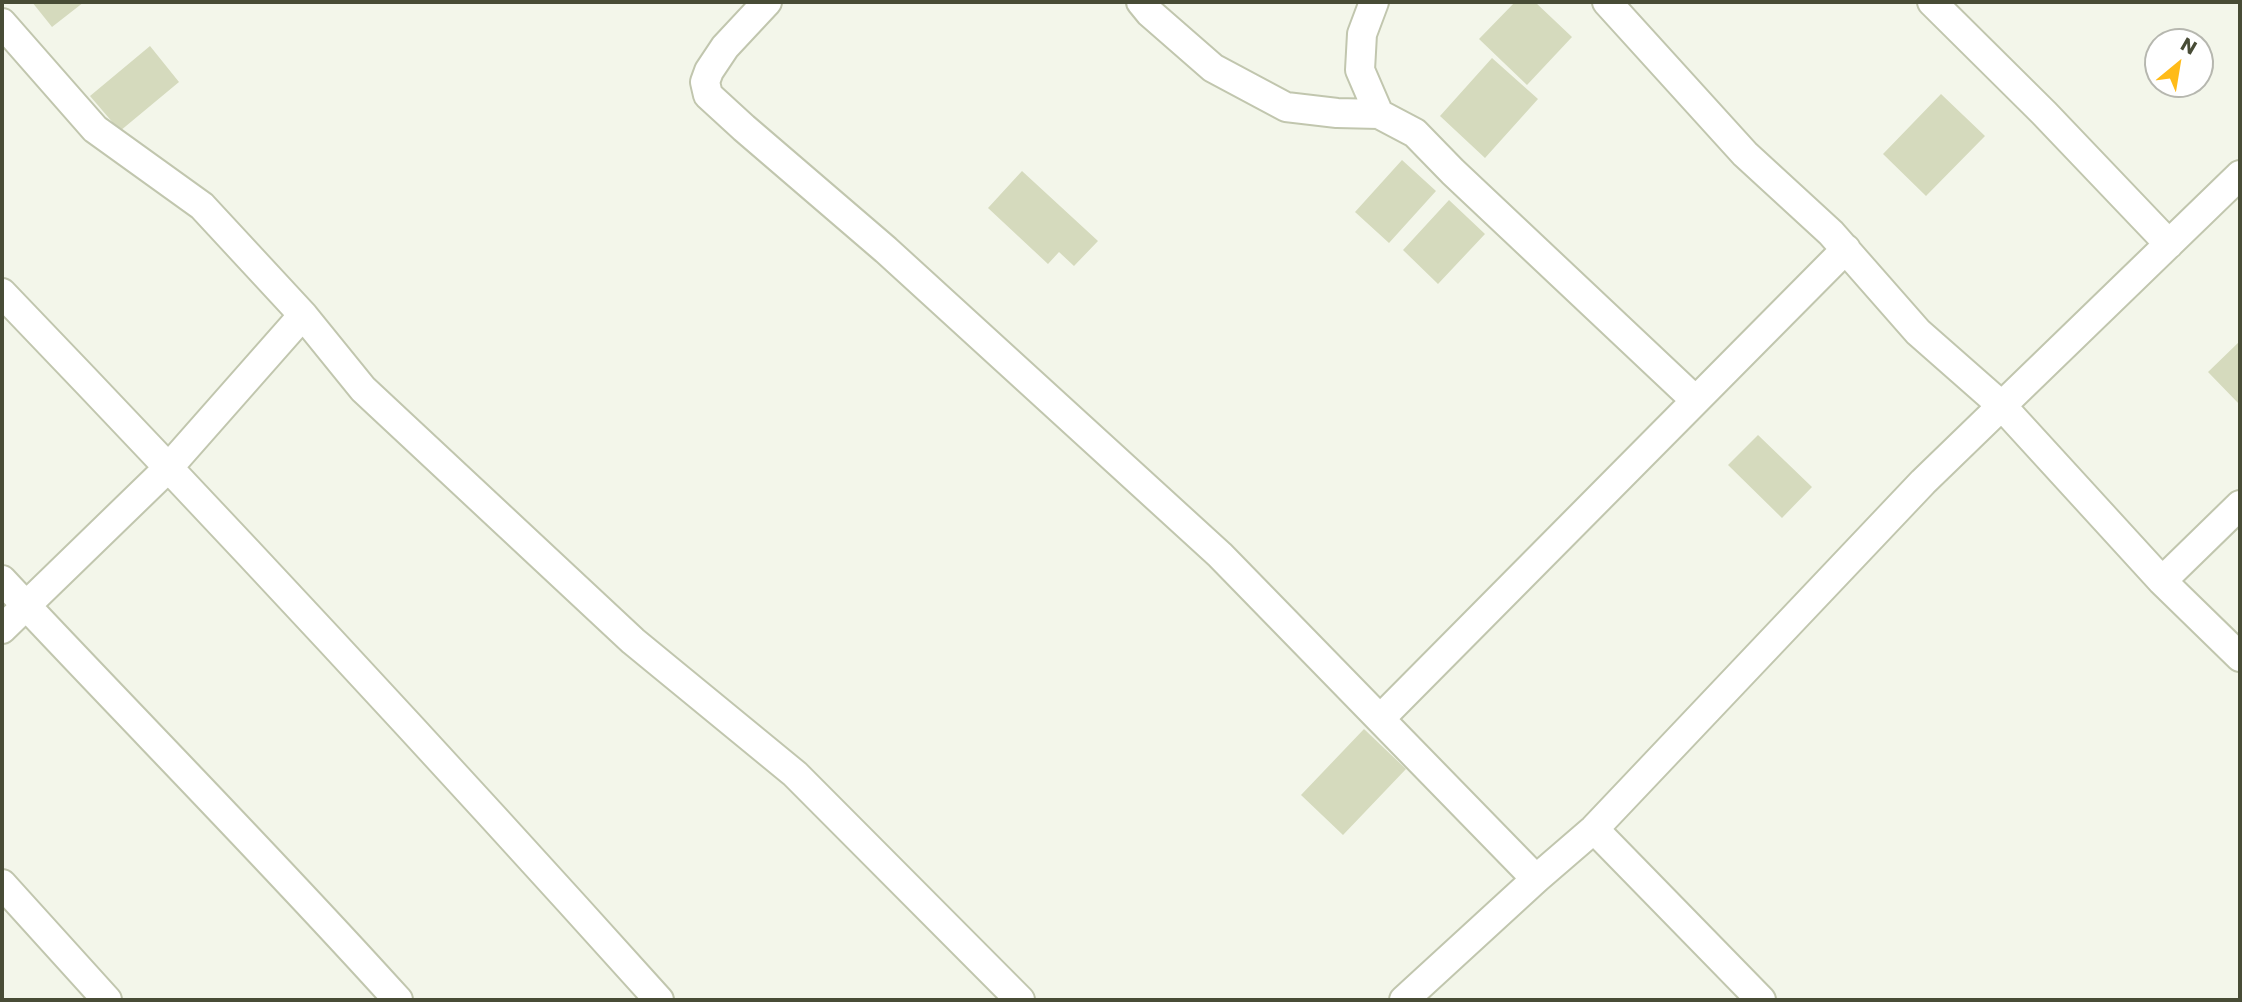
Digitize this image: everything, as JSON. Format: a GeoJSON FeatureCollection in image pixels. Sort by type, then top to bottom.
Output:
{"type":"FeatureCollection","features":[{"type":"Feature","properties":{"kind":"street"},"geometry":{"type":"LineString","coordinates":[[767,2],[725,47],[709,71],[705,82],[708,95],[886,250],[1220,555],[1536,879]]}},
{"type":"Feature","properties":{"kind":"street"},"geometry":{"type":"LineString","coordinates":[[1141,2],[1213,68],[1286,107],[1337,113],[1379,114],[1415,133],[1695,400]]}},
{"type":"Feature","properties":{"kind":"street"},"geometry":{"type":"LineString","coordinates":[[1607,2],[1745,154],[1831,233],[1918,332],[2001,405],[2162,581],[2240,657]]}},
{"type":"Feature","properties":{"kind":"street"},"geometry":{"type":"LineString","coordinates":[[1932,2],[2045,113],[2169,244]]}},
{"type":"Feature","properties":{"kind":"street"},"geometry":{"type":"LineString","coordinates":[[1372,3],[1362,34],[1360,70],[1379,114]]}},
{"type":"Feature","properties":{"kind":"street"},"geometry":{"type":"LineString","coordinates":[[2,23],[95,129],[202,206],[303,315],[363,389],[633,641],[795,774],[1020,1000]]}},
{"type":"Feature","properties":{"kind":"street"},"geometry":{"type":"LineString","coordinates":[[1404,1000],[1594,829],[1923,482],[2240,175]]}},
{"type":"Feature","properties":{"kind":"street"},"geometry":{"type":"LineString","coordinates":[[1380,719],[1846,249]]}},
{"type":"Feature","properties":{"kind":"street"},"geometry":{"type":"LineString","coordinates":[[2,293],[169,467],[510,834],[659,1000]]}},
{"type":"Feature","properties":{"kind":"street"},"geometry":{"type":"LineString","coordinates":[[2,629],[169,467],[303,315]]}},
{"type":"Feature","properties":{"kind":"street"},"geometry":{"type":"LineString","coordinates":[[2162,581],[2240,505]]}},
{"type":"Feature","properties":{"kind":"street"},"geometry":{"type":"LineString","coordinates":[[2,580],[398,1000]]}},
{"type":"Feature","properties":{"kind":"street"},"geometry":{"type":"LineString","coordinates":[[1594,829],[1761,1000]]}},
{"type":"Feature","properties":{"kind":"street"},"geometry":{"type":"LineString","coordinates":[[2,884],[107,1000]]}},
{"type":"Feature","properties":{"kind":"building"},"geometry":{"type":"Polygon","coordinates":[[[32,2],[84,2],[52,27],[32,2]]]}},
{"type":"Feature","properties":{"kind":"building"},"geometry":{"type":"Polygon","coordinates":[[[1515,2],[1535,2],[1572,37],[1527,85],[1479,39],[1515,2]]]}},
{"type":"Feature","properties":{"kind":"building"},"geometry":{"type":"Polygon","coordinates":[[[150,46],[179,82],[120,131],[90,96],[150,46]]]}},
{"type":"Feature","properties":{"kind":"building"},"geometry":{"type":"Polygon","coordinates":[[[1492,58],[1538,99],[1485,158],[1440,116],[1492,58]]]}},
{"type":"Feature","properties":{"kind":"building"},"geometry":{"type":"Polygon","coordinates":[[[1941,94],[1985,136],[1926,196],[1883,154],[1941,94]]]}},
{"type":"Feature","properties":{"kind":"building"},"geometry":{"type":"Polygon","coordinates":[[[1402,160],[1436,191],[1389,243],[1355,212],[1402,160]]]}},
{"type":"Feature","properties":{"kind":"building"},"geometry":{"type":"Polygon","coordinates":[[[1022,171],[1098,241],[1074,266],[1059,252],[1048,264],[988,208],[1022,171]]]}},
{"type":"Feature","properties":{"kind":"building"},"geometry":{"type":"Polygon","coordinates":[[[1449,200],[1485,234],[1438,284],[1403,250],[1449,200]]]}},
{"type":"Feature","properties":{"kind":"building"},"geometry":{"type":"Polygon","coordinates":[[[2240,341],[2240,405],[2208,372],[2240,341]]]}},
{"type":"Feature","properties":{"kind":"building"},"geometry":{"type":"Polygon","coordinates":[[[1758,435],[1812,487],[1782,518],[1728,465],[1758,435]]]}},
{"type":"Feature","properties":{"kind":"building"},"geometry":{"type":"Polygon","coordinates":[[[1364,729],[1406,769],[1343,835],[1301,795],[1364,729]]]}}]}
